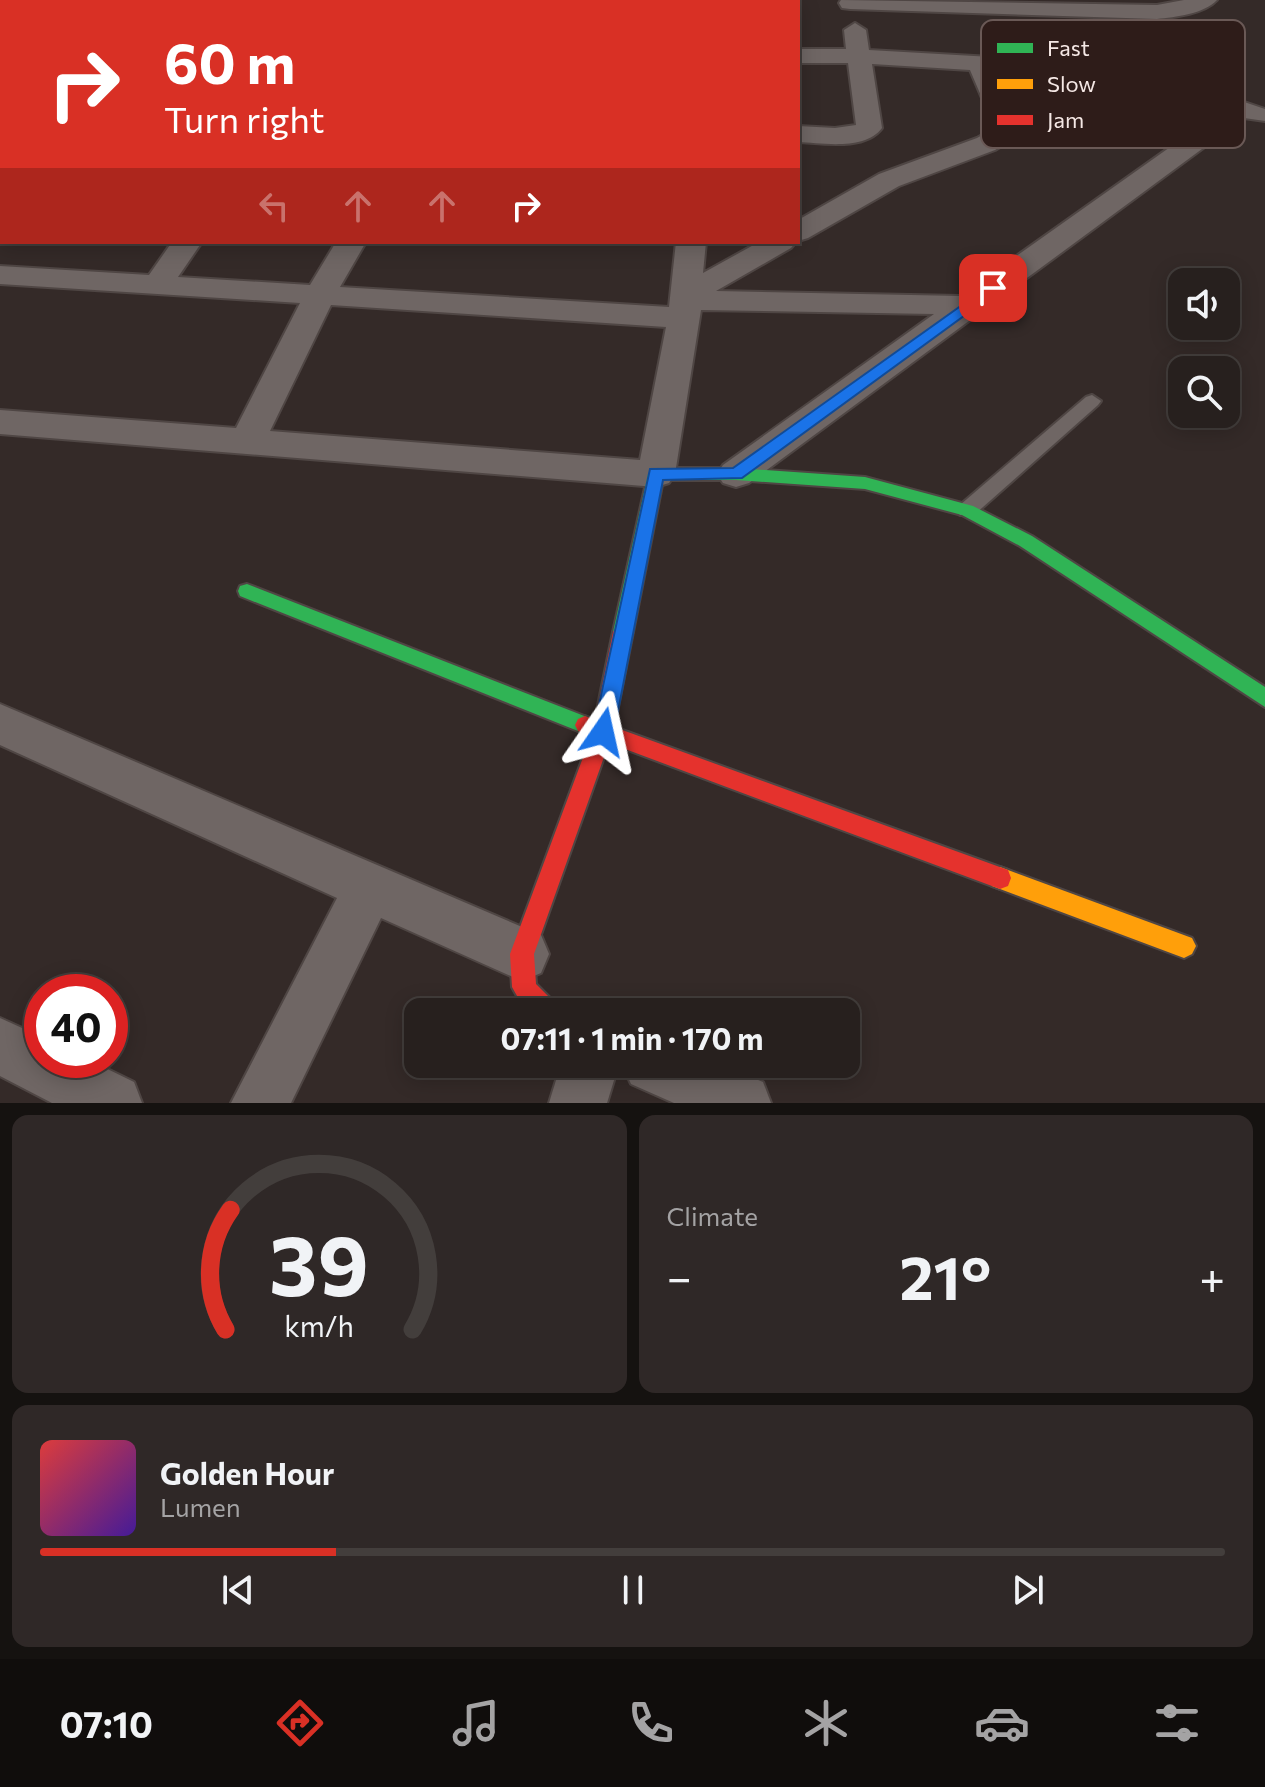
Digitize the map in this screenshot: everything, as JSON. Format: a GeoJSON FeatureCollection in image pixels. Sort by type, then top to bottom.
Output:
{"type":"FeatureCollection","features":[{"type":"Feature","properties":{"kind":"street"},"geometry":{"type":"LineString","coordinates":[[800,134],[837,136],[856,134],[869,128],[850,2],[1157,12],[1206,0]]}},
{"type":"Feature","properties":{"kind":"street"},"geometry":{"type":"LineString","coordinates":[[800,56],[979,62],[981,67]]}},
{"type":"Feature","properties":{"kind":"street"},"geometry":{"type":"LineString","coordinates":[[800,231],[889,180],[981,146]]}},
{"type":"Feature","properties":{"kind":"street"},"geometry":{"type":"LineString","coordinates":[[736,474],[968,306],[1200,148]]}},
{"type":"Feature","properties":{"kind":"street"},"geometry":{"type":"LineString","coordinates":[[158,284],[186,244]]}},
{"type":"Feature","properties":{"kind":"street"},"geometry":{"type":"LineString","coordinates":[[247,442],[320,295],[350,244]]}},
{"type":"Feature","properties":{"kind":"street"},"geometry":{"type":"LineString","coordinates":[[530,998],[524,991],[519,972],[522,954],[603,732],[656,474],[686,305],[691,244]]}},
{"type":"Feature","properties":{"kind":"street"},"geometry":{"type":"LineString","coordinates":[[686,305],[778,244]]}},
{"type":"Feature","properties":{"kind":"street"},"geometry":{"type":"LineString","coordinates":[[0,275],[320,295],[686,305],[763,300],[968,306]]}},
{"type":"Feature","properties":{"kind":"street"},"geometry":{"type":"LineString","coordinates":[[0,422],[656,474],[736,474],[865,483],[967,510],[1026,541],[1265,698]]}},
{"type":"Feature","properties":{"kind":"street"},"geometry":{"type":"LineString","coordinates":[[247,591],[603,732],[1184,946]]}},
{"type":"Feature","properties":{"kind":"street"},"geometry":{"type":"LineString","coordinates":[[0,724],[522,954]]}},
{"type":"Feature","properties":{"kind":"street"},"geometry":{"type":"LineString","coordinates":[[260,1103],[370,886]]}},
{"type":"Feature","properties":{"kind":"street"},"geometry":{"type":"LineString","coordinates":[[0,1046],[113,1103]]}},
{"type":"Feature","properties":{"kind":"street"},"geometry":{"type":"LineString","coordinates":[[578,1103],[586,1078]]}},
{"type":"Feature","properties":{"kind":"street"},"geometry":{"type":"LineString","coordinates":[[684,1078],[742,1103]]}},
{"type":"Feature","properties":{"kind":"lane"},"geometry":{"type":"LineString","coordinates":[[967,510],[1092,401]]}},
{"type":"Feature","properties":{"kind":"traffic: fast"},"geometry":{"type":"LineString","coordinates":[[623,632],[656,474],[736,474],[865,483],[967,510],[1026,541],[1265,698]]}},
{"type":"Feature","properties":{"kind":"traffic: fast"},"geometry":{"type":"LineString","coordinates":[[247,591],[585,725]]}},
{"type":"Feature","properties":{"kind":"traffic: slow"},"geometry":{"type":"LineString","coordinates":[[1000,878],[1184,946]]}},
{"type":"Feature","properties":{"kind":"traffic: jam"},"geometry":{"type":"LineString","coordinates":[[531,998],[521,972],[522,954],[603,732],[623,632]]}},
{"type":"Feature","properties":{"kind":"traffic: jam"},"geometry":{"type":"LineString","coordinates":[[585,725],[1000,878]]}},
{"type":"Feature","properties":{"kind":"route"},"geometry":{"type":"LineString","coordinates":[[603,732],[656,474],[736,474],[993,288]]}}]}
